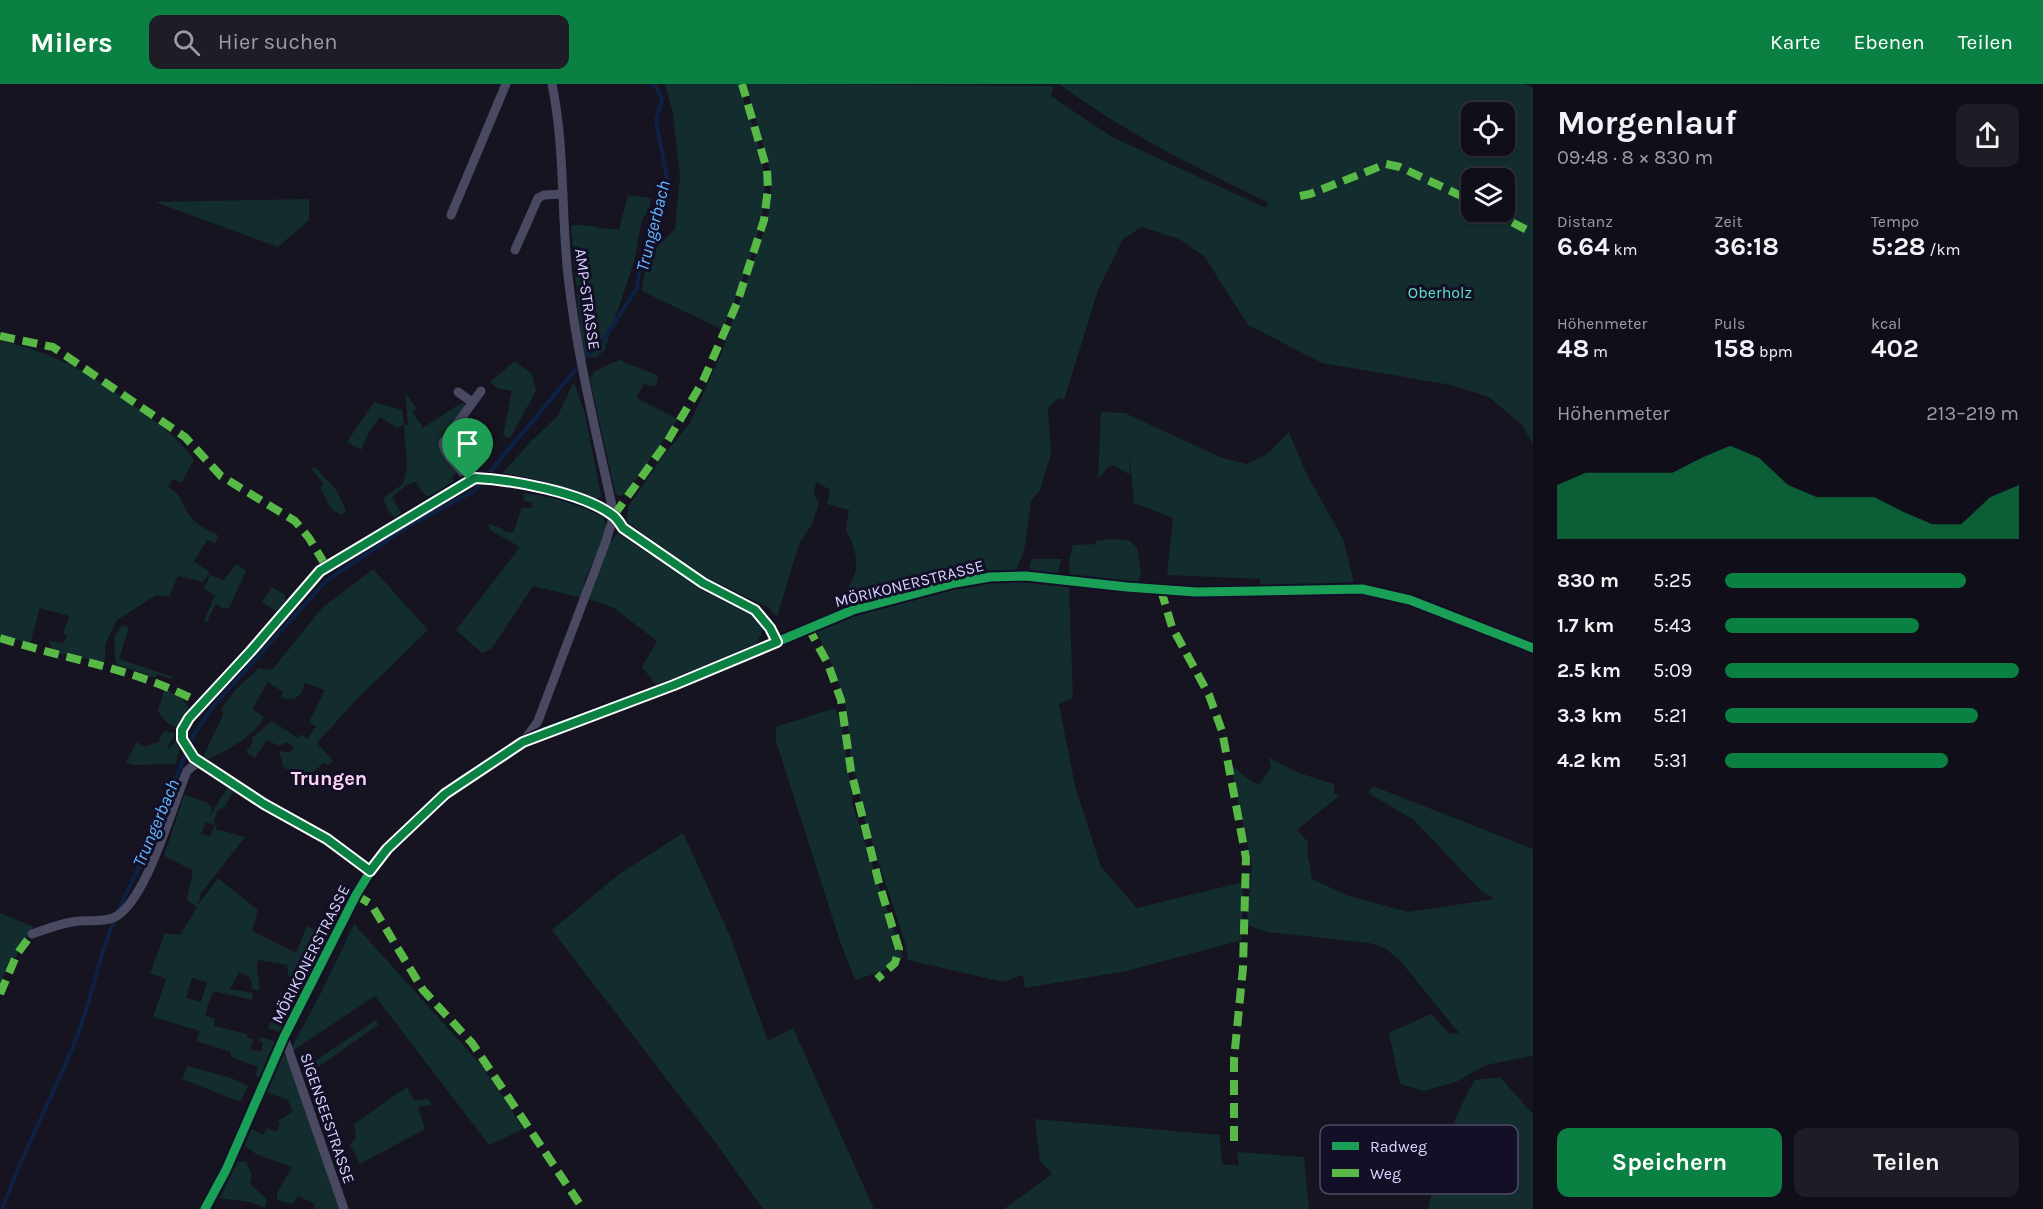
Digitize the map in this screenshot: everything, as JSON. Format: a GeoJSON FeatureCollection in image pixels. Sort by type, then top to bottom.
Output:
{"type":"FeatureCollection","features":[{"type":"Feature","properties":{"kind":"street"},"geometry":{"type":"LineString","coordinates":[[451,214],[506,84]]}},
{"type":"Feature","properties":{"kind":"street","name":"AMP-STRASSE"},"geometry":{"type":"LineString","coordinates":[[523,742],[538,721],[609,534],[614,515],[573,321],[567,274],[561,151],[552,84]]}},
{"type":"Feature","properties":{"kind":"street"},"geometry":{"type":"LineString","coordinates":[[515,250],[538,198],[547,194],[563,194]]}},
{"type":"Feature","properties":{"kind":"street"},"geometry":{"type":"LineString","coordinates":[[472,479],[443,445],[446,436],[481,391]]}},
{"type":"Feature","properties":{"kind":"street"},"geometry":{"type":"LineString","coordinates":[[458,392],[472,402]]}},
{"type":"Feature","properties":{"kind":"street"},"geometry":{"type":"LineString","coordinates":[[370,871],[327,839],[264,804],[198,760],[182,739],[182,730],[189,718],[320,571],[472,479],[492,479],[564,494],[595,505],[614,515],[623,528],[703,583],[755,610],[770,628],[777,642]]}},
{"type":"Feature","properties":{"kind":"street","name":"MÖRIKONERSTRASSE"},"geometry":{"type":"LineString","coordinates":[[205,1209],[226,1170],[284,1037],[370,871],[387,849],[445,794],[523,742],[674,685],[853,610],[964,581],[1012,576],[1173,591],[1239,592],[1336,588],[1369,590],[1410,600],[1533,648]]}},
{"type":"Feature","properties":{"kind":"street"},"geometry":{"type":"LineString","coordinates":[[32,934],[72,922],[102,920],[121,913],[160,847],[187,771],[198,760]]}},
{"type":"Feature","properties":{"kind":"street","name":"SIGENSEESTRASSE"},"geometry":{"type":"LineString","coordinates":[[284,1037],[344,1209]]}},
{"type":"Feature","properties":{"kind":"green space"},"geometry":{"type":"Polygon","coordinates":[[[665,84],[738,84],[761,154],[764,178],[762,217],[751,256],[723,330],[642,291],[645,269],[657,247],[675,229],[680,177],[673,114],[665,84]]]}},
{"type":"Feature","properties":{"kind":"green space","name":"Oberholz"},"geometry":{"type":"Polygon","coordinates":[[[746,84],[1053,86],[1051,96],[1112,137],[1266,208],[1269,203],[1135,134],[1059,84],[1524,84],[1533,88],[1533,444],[1522,425],[1489,397],[1451,385],[1322,363],[1248,325],[1204,256],[1179,239],[1142,227],[1123,239],[1098,290],[1064,400],[1058,398],[1048,408],[1051,454],[1040,490],[1031,501],[1024,552],[1016,570],[983,571],[979,563],[983,573],[845,608],[845,594],[856,568],[855,551],[846,531],[849,510],[827,504],[830,490],[816,482],[814,494],[819,503],[812,524],[799,544],[777,617],[769,608],[700,574],[627,522],[628,507],[662,457],[690,423],[722,352],[768,219],[770,171],[746,84]]]}},
{"type":"Feature","properties":{"kind":"green space"},"geometry":{"type":"Polygon","coordinates":[[[628,195],[651,198],[649,211],[642,219],[634,262],[604,351],[596,357],[583,359],[571,226],[619,229],[628,195]]]}},
{"type":"Feature","properties":{"kind":"green space"},"geometry":{"type":"Polygon","coordinates":[[[309,199],[309,220],[278,247],[155,202],[309,199]]]}},
{"type":"Feature","properties":{"kind":"green space"},"geometry":{"type":"Polygon","coordinates":[[[0,341],[40,352],[76,368],[110,389],[171,434],[194,460],[181,483],[173,479],[168,487],[179,497],[194,520],[219,536],[215,543],[207,540],[194,561],[210,573],[203,582],[178,576],[169,597],[156,595],[117,620],[105,645],[105,659],[102,662],[52,652],[51,650],[72,651],[52,649],[49,641],[64,643],[67,635],[63,634],[69,616],[40,608],[30,644],[0,635],[0,341]]]}},
{"type":"Feature","properties":{"kind":"green space"},"geometry":{"type":"Polygon","coordinates":[[[619,360],[657,375],[655,387],[644,384],[636,398],[678,419],[626,494],[618,496],[615,492],[590,379],[595,371],[619,360]]]}},
{"type":"Feature","properties":{"kind":"green space"},"geometry":{"type":"Polygon","coordinates":[[[515,361],[532,374],[536,391],[510,438],[503,436],[512,391],[497,388],[490,382],[515,361]]]}},
{"type":"Feature","properties":{"kind":"green space"},"geometry":{"type":"Polygon","coordinates":[[[574,382],[585,414],[601,496],[591,499],[500,476],[531,441],[557,417],[574,382]]]}},
{"type":"Feature","properties":{"kind":"green space"},"geometry":{"type":"Polygon","coordinates":[[[405,392],[417,409],[412,411],[423,428],[458,405],[463,403],[465,406],[442,435],[438,446],[458,471],[451,478],[455,482],[431,499],[422,492],[416,482],[408,484],[392,497],[401,513],[395,518],[388,510],[383,498],[403,484],[407,467],[404,426],[408,424],[405,392]]]}},
{"type":"Feature","properties":{"kind":"green space"},"geometry":{"type":"Polygon","coordinates":[[[374,402],[402,410],[404,425],[397,428],[380,417],[369,432],[361,450],[347,442],[374,402]]]}},
{"type":"Feature","properties":{"kind":"green space"},"geometry":{"type":"Polygon","coordinates":[[[1101,412],[1125,413],[1222,458],[1247,464],[1267,454],[1289,432],[1306,473],[1343,539],[1354,582],[1261,587],[1260,579],[1167,575],[1173,518],[1134,503],[1129,450],[1130,475],[1114,465],[1108,467],[1098,479],[1101,412]]]}},
{"type":"Feature","properties":{"kind":"green space"},"geometry":{"type":"Polygon","coordinates":[[[315,467],[336,490],[346,510],[342,515],[328,504],[320,488],[324,484],[311,468],[315,467]]]}},
{"type":"Feature","properties":{"kind":"green space"},"geometry":{"type":"Polygon","coordinates":[[[524,493],[564,501],[592,511],[603,516],[607,529],[585,580],[582,598],[533,586],[492,648],[482,653],[456,630],[520,547],[490,530],[488,524],[510,533],[514,531],[522,507],[532,508],[533,503],[523,500],[524,493]]]}},
{"type":"Feature","properties":{"kind":"green space"},"geometry":{"type":"Polygon","coordinates":[[[617,533],[720,599],[761,620],[761,635],[756,644],[657,686],[642,667],[657,641],[614,608],[589,599],[604,553],[617,533]]]}},
{"type":"Feature","properties":{"kind":"green space"},"geometry":{"type":"Polygon","coordinates":[[[1128,540],[1137,547],[1141,574],[1137,583],[1070,576],[1069,560],[1073,545],[1095,544],[1096,547],[1096,541],[1128,540]]]}},
{"type":"Feature","properties":{"kind":"green space"},"geometry":{"type":"Polygon","coordinates":[[[1032,559],[1062,559],[1057,574],[1031,570],[1029,567],[1032,559]]]}},
{"type":"Feature","properties":{"kind":"green space"},"geometry":{"type":"Polygon","coordinates":[[[236,564],[246,571],[229,608],[224,609],[216,604],[206,623],[204,621],[215,595],[204,589],[210,575],[224,580],[236,564]]]}},
{"type":"Feature","properties":{"kind":"green space"},"geometry":{"type":"Polygon","coordinates":[[[373,569],[428,630],[355,701],[317,743],[333,761],[328,765],[324,763],[307,777],[303,776],[304,773],[296,775],[282,766],[280,751],[290,753],[294,747],[287,742],[279,746],[267,740],[255,758],[246,752],[253,742],[252,738],[272,721],[298,738],[301,734],[307,739],[316,727],[309,722],[325,690],[305,683],[301,694],[293,699],[281,698],[283,692],[268,682],[252,709],[264,717],[260,724],[232,747],[209,759],[203,757],[223,715],[221,709],[236,689],[259,668],[272,670],[322,608],[373,569]]]}},
{"type":"Feature","properties":{"kind":"green space"},"geometry":{"type":"Polygon","coordinates":[[[1014,580],[1069,586],[1073,697],[1059,704],[1075,786],[1101,867],[1137,908],[1243,882],[1242,940],[1127,971],[1025,988],[1023,975],[1003,982],[908,960],[906,946],[865,821],[851,759],[846,708],[835,671],[816,631],[848,618],[915,599],[1014,580]]]}},
{"type":"Feature","properties":{"kind":"green space"},"geometry":{"type":"Polygon","coordinates":[[[272,587],[285,595],[286,600],[277,612],[262,602],[272,587]]]}},
{"type":"Feature","properties":{"kind":"green space"},"geometry":{"type":"Polygon","coordinates":[[[122,625],[129,627],[119,659],[173,677],[172,679],[157,674],[155,678],[116,664],[114,638],[122,625]]]}},
{"type":"Feature","properties":{"kind":"green space"},"geometry":{"type":"Polygon","coordinates":[[[166,689],[183,700],[189,708],[180,727],[167,722],[158,711],[166,689]]]}},
{"type":"Feature","properties":{"kind":"green space"},"geometry":{"type":"Polygon","coordinates":[[[835,708],[842,726],[853,806],[903,958],[881,972],[855,980],[840,941],[776,741],[776,727],[835,708]]]}},
{"type":"Feature","properties":{"kind":"green space"},"geometry":{"type":"Polygon","coordinates":[[[166,730],[167,733],[176,734],[167,747],[169,749],[176,741],[179,749],[176,764],[132,765],[126,762],[137,742],[143,747],[159,742],[160,736],[166,730]]]}},
{"type":"Feature","properties":{"kind":"green space"},"geometry":{"type":"Polygon","coordinates":[[[1269,758],[1299,773],[1334,784],[1334,794],[1340,795],[1297,830],[1308,842],[1307,851],[1312,879],[1346,895],[1408,912],[1495,899],[1481,891],[1414,820],[1368,793],[1373,786],[1533,849],[1533,1056],[1486,1065],[1456,1082],[1424,1091],[1400,1084],[1389,1033],[1431,1014],[1450,1034],[1459,1033],[1402,963],[1385,948],[1369,943],[1267,932],[1250,926],[1247,918],[1252,865],[1232,773],[1234,767],[1259,785],[1271,767],[1269,758]]]}},
{"type":"Feature","properties":{"kind":"green space"},"geometry":{"type":"Polygon","coordinates":[[[229,785],[237,791],[236,794],[232,793],[225,806],[217,811],[213,825],[206,822],[201,834],[210,836],[217,822],[216,829],[245,837],[201,893],[198,905],[218,878],[258,910],[252,931],[296,953],[307,926],[329,938],[302,983],[289,977],[287,965],[258,960],[259,991],[251,988],[252,983],[249,977],[239,972],[230,989],[253,993],[252,1000],[213,991],[205,1015],[215,1019],[214,1026],[247,1034],[247,1037],[254,1040],[250,1049],[261,1052],[263,1042],[259,1041],[261,1037],[277,1042],[262,1079],[255,1076],[258,1067],[231,1057],[231,1052],[196,1041],[200,1031],[153,1017],[166,979],[150,973],[165,933],[180,935],[197,907],[187,900],[193,870],[164,856],[184,795],[206,802],[212,808],[209,817],[229,785]],[[192,978],[186,998],[201,1002],[207,982],[192,978]]]}},
{"type":"Feature","properties":{"kind":"green space"},"geometry":{"type":"Polygon","coordinates":[[[683,833],[730,936],[768,1041],[793,1028],[874,1209],[763,1209],[715,1142],[552,930],[618,875],[683,833]]]}},
{"type":"Feature","properties":{"kind":"green space"},"geometry":{"type":"Polygon","coordinates":[[[0,913],[34,927],[0,982],[0,913]]]}},
{"type":"Feature","properties":{"kind":"green space"},"geometry":{"type":"Polygon","coordinates":[[[354,924],[482,1066],[524,1129],[489,1145],[375,996],[288,1054],[354,924]]]}},
{"type":"Feature","properties":{"kind":"green space"},"geometry":{"type":"Polygon","coordinates":[[[281,992],[293,998],[289,1009],[283,1006],[278,1012],[287,1016],[280,1032],[268,1028],[281,992]]]}},
{"type":"Feature","properties":{"kind":"green space"},"geometry":{"type":"Polygon","coordinates":[[[376,1020],[378,1025],[318,1067],[315,1061],[376,1020]]]}},
{"type":"Feature","properties":{"kind":"green space"},"geometry":{"type":"Polygon","coordinates":[[[283,1054],[292,1063],[341,1209],[314,1209],[315,1204],[298,1196],[292,1204],[277,1200],[277,1193],[292,1167],[256,1154],[245,1146],[251,1129],[263,1135],[267,1128],[276,1132],[280,1124],[278,1121],[293,1111],[287,1099],[267,1093],[283,1054]]]}},
{"type":"Feature","properties":{"kind":"green space"},"geometry":{"type":"Polygon","coordinates":[[[187,1066],[231,1078],[248,1086],[240,1102],[182,1079],[187,1066]]]}},
{"type":"Feature","properties":{"kind":"green space"},"geometry":{"type":"Polygon","coordinates":[[[1500,1077],[1533,1114],[1533,1209],[1428,1209],[1432,1194],[1518,1194],[1518,1125],[1454,1125],[1475,1080],[1500,1077]]]}},
{"type":"Feature","properties":{"kind":"green space"},"geometry":{"type":"Polygon","coordinates":[[[407,1087],[414,1100],[429,1099],[432,1105],[418,1107],[425,1129],[360,1164],[350,1145],[356,1138],[354,1124],[407,1087]]]}},
{"type":"Feature","properties":{"kind":"green space"},"geometry":{"type":"Polygon","coordinates":[[[1035,1119],[1220,1135],[1222,1164],[1239,1166],[1237,1152],[1304,1157],[1309,1209],[1004,1209],[1052,1174],[1040,1161],[1035,1119]]]}},
{"type":"Feature","properties":{"kind":"green space"},"geometry":{"type":"Polygon","coordinates":[[[246,1161],[252,1176],[250,1184],[267,1199],[265,1208],[249,1202],[220,1198],[237,1162],[246,1161]]]}},
{"type":"Feature","properties":{"kind":"waterway","name":"Trungerbach"},"geometry":{"type":"LineString","coordinates":[[588,356],[606,336],[637,288],[639,273],[652,243],[653,221],[667,179],[656,121],[662,98],[654,84]]}},
{"type":"Feature","properties":{"kind":"waterway","name":"Trungerbach"},"geometry":{"type":"LineString","coordinates":[[118,911],[194,734],[215,704],[326,581],[410,525],[474,491],[576,369]]}},
{"type":"Feature","properties":{"kind":"waterway","name":"Trungerbach"},"geometry":{"type":"LineString","coordinates":[[2,1209],[76,1039],[114,921]]}},
{"type":"Feature","properties":{"kind":"marked path"},"geometry":{"type":"LineString","coordinates":[[614,515],[667,442],[703,381],[737,303],[764,220],[768,189],[767,170],[742,84]]}},
{"type":"Feature","properties":{"kind":"marked path"},"geometry":{"type":"LineString","coordinates":[[1300,196],[1386,164],[1400,167],[1461,196]]}},
{"type":"Feature","properties":{"kind":"marked path"},"geometry":{"type":"LineString","coordinates":[[1512,222],[1533,233]]}},
{"type":"Feature","properties":{"kind":"marked path"},"geometry":{"type":"LineString","coordinates":[[0,336],[53,347],[185,437],[221,476],[295,521],[309,538],[326,566]]}},
{"type":"Feature","properties":{"kind":"marked path"},"geometry":{"type":"LineString","coordinates":[[1161,590],[1172,627],[1209,695],[1222,731],[1246,858],[1243,968],[1234,1059],[1234,1144]]}},
{"type":"Feature","properties":{"kind":"marked path"},"geometry":{"type":"LineString","coordinates":[[808,627],[828,664],[841,700],[851,771],[879,883],[899,949],[895,963],[877,979]]}},
{"type":"Feature","properties":{"kind":"marked path"},"geometry":{"type":"LineString","coordinates":[[0,638],[153,682],[202,704]]}},
{"type":"Feature","properties":{"kind":"marked path"},"geometry":{"type":"LineString","coordinates":[[356,895],[371,904],[423,990],[472,1043],[583,1209]]}},
{"type":"Feature","properties":{"kind":"marked path"},"geometry":{"type":"LineString","coordinates":[[0,994],[17,954],[32,934]]}},
{"type":"Feature","properties":{"kind":"cycle path"},"geometry":{"type":"LineString","coordinates":[[370,871],[327,839],[264,804],[194,758],[181,735],[189,718],[320,571],[468,480],[498,479],[541,488],[583,501],[611,514],[623,528],[703,583],[755,610],[770,628],[777,642]]}},
{"type":"Feature","properties":{"kind":"cycle path"},"geometry":{"type":"LineString","coordinates":[[205,1209],[226,1170],[284,1037],[356,895],[378,859],[416,821],[463,780],[523,742],[544,732],[674,685],[853,610],[955,583],[990,577],[1026,576],[1196,592],[1362,589],[1410,600],[1533,648]]}},
{"type":"Feature","properties":{"kind":"district","name":"Trungen"},"geometry":{"type":"Point","coordinates":[329,778]}},
{"type":"Feature","properties":{"kind":"route"},"geometry":{"type":"LineString","coordinates":[[492,479],[564,494],[595,505],[614,515],[623,528],[703,583],[755,610],[770,628],[777,642],[720,667],[544,732],[523,742],[488,763],[445,794],[387,849],[370,871],[313,830],[264,804],[194,758],[182,739],[182,730],[189,718],[250,652],[313,577],[326,566],[468,480],[492,479]]}}]}
